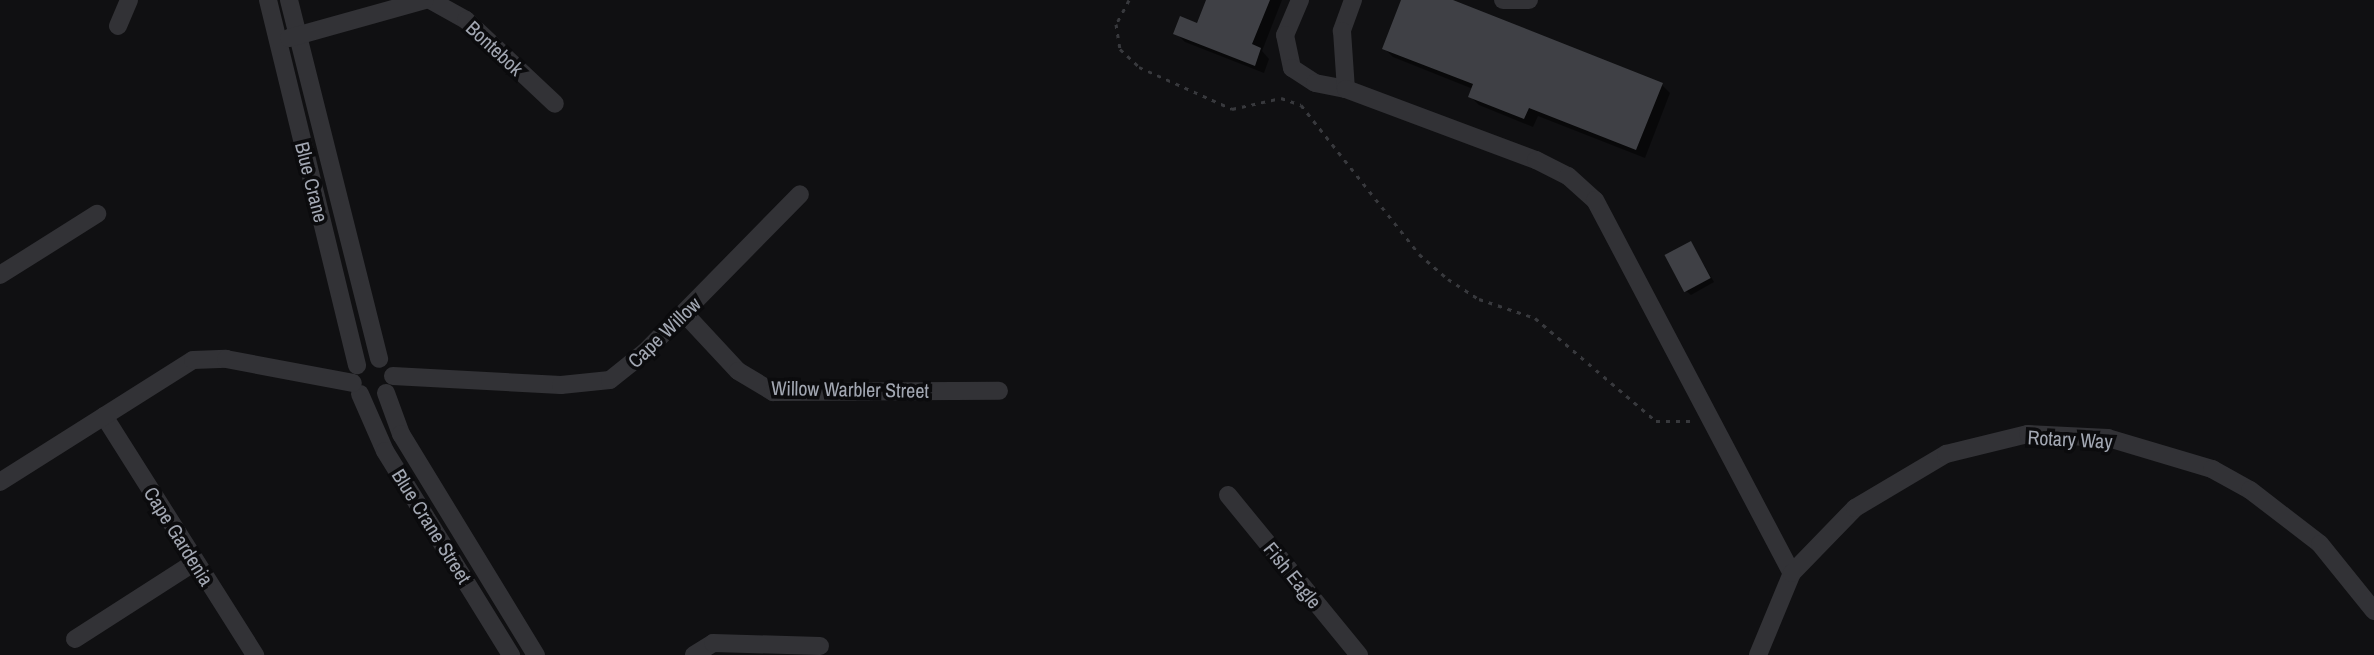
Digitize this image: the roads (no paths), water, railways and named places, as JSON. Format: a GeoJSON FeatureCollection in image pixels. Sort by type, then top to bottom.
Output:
{"type":"FeatureCollection","features":[{"type":"Feature","properties":{"kind":"street"},"geometry":{"type":"LineString","coordinates":[[118,26],[129,0]]}},
{"type":"Feature","properties":{"kind":"street","name":"Blue Crane"},"geometry":{"type":"LineString","coordinates":[[268,0],[357,380]]}},
{"type":"Feature","properties":{"kind":"street","name":"Blue Crane"},"geometry":{"type":"LineString","coordinates":[[289,0],[379,359]]}},
{"type":"Feature","properties":{"kind":"street","name":"Bontebok"},"geometry":{"type":"LineString","coordinates":[[277,41],[428,0],[466,20],[555,104]]}},
{"type":"Feature","properties":{"kind":"street"},"geometry":{"type":"LineString","coordinates":[[1300,0],[1285,35],[1292,68],[1315,83],[1346,89],[1509,149],[1583,187],[1607,219],[1792,573]]}},
{"type":"Feature","properties":{"kind":"street"},"geometry":{"type":"LineString","coordinates":[[1346,89],[1342,31],[1353,0]]}},
{"type":"Feature","properties":{"kind":"street"},"geometry":{"type":"LineString","coordinates":[[1503,0],[1529,0]]}},
{"type":"Feature","properties":{"kind":"street","name":"Cape Willow"},"geometry":{"type":"LineString","coordinates":[[389,385],[593,386],[620,374],[800,194]]}},
{"type":"Feature","properties":{"kind":"street"},"geometry":{"type":"LineString","coordinates":[[2,269],[97,214]]}},
{"type":"Feature","properties":{"kind":"street","name":"Willow Warbler Street"},"geometry":{"type":"LineString","coordinates":[[684,313],[738,371],[773,392],[999,391]]}},
{"type":"Feature","properties":{"kind":"street"},"geometry":{"type":"LineString","coordinates":[[0,482],[193,360],[226,359],[357,380],[373,398],[389,385]]}},
{"type":"Feature","properties":{"kind":"street"},"geometry":{"type":"LineString","coordinates":[[357,380],[379,359]]}},
{"type":"Feature","properties":{"kind":"street","name":"Blue Crane Street"},"geometry":{"type":"LineString","coordinates":[[379,359],[401,434],[536,655]]}},
{"type":"Feature","properties":{"kind":"street","name":"Blue Crane Street"},"geometry":{"type":"LineString","coordinates":[[357,380],[385,451],[511,655]]}},
{"type":"Feature","properties":{"kind":"street","name":"Cape Gardenia"},"geometry":{"type":"LineString","coordinates":[[104,416],[255,655]]}},
{"type":"Feature","properties":{"kind":"street","name":"Rotary Way"},"geometry":{"type":"LineString","coordinates":[[1758,655],[1792,573],[1855,508],[1946,454],[2028,434],[2082,436],[2168,452],[2250,490],[2320,544],[2374,611]]}},
{"type":"Feature","properties":{"kind":"street","name":"Fish Eagle"},"geometry":{"type":"LineString","coordinates":[[1228,495],[1359,655]]}},
{"type":"Feature","properties":{"kind":"street"},"geometry":{"type":"LineString","coordinates":[[75,639],[195,562]]}},
{"type":"Feature","properties":{"kind":"street"},"geometry":{"type":"LineString","coordinates":[[694,655],[713,643],[820,646]]}}]}
